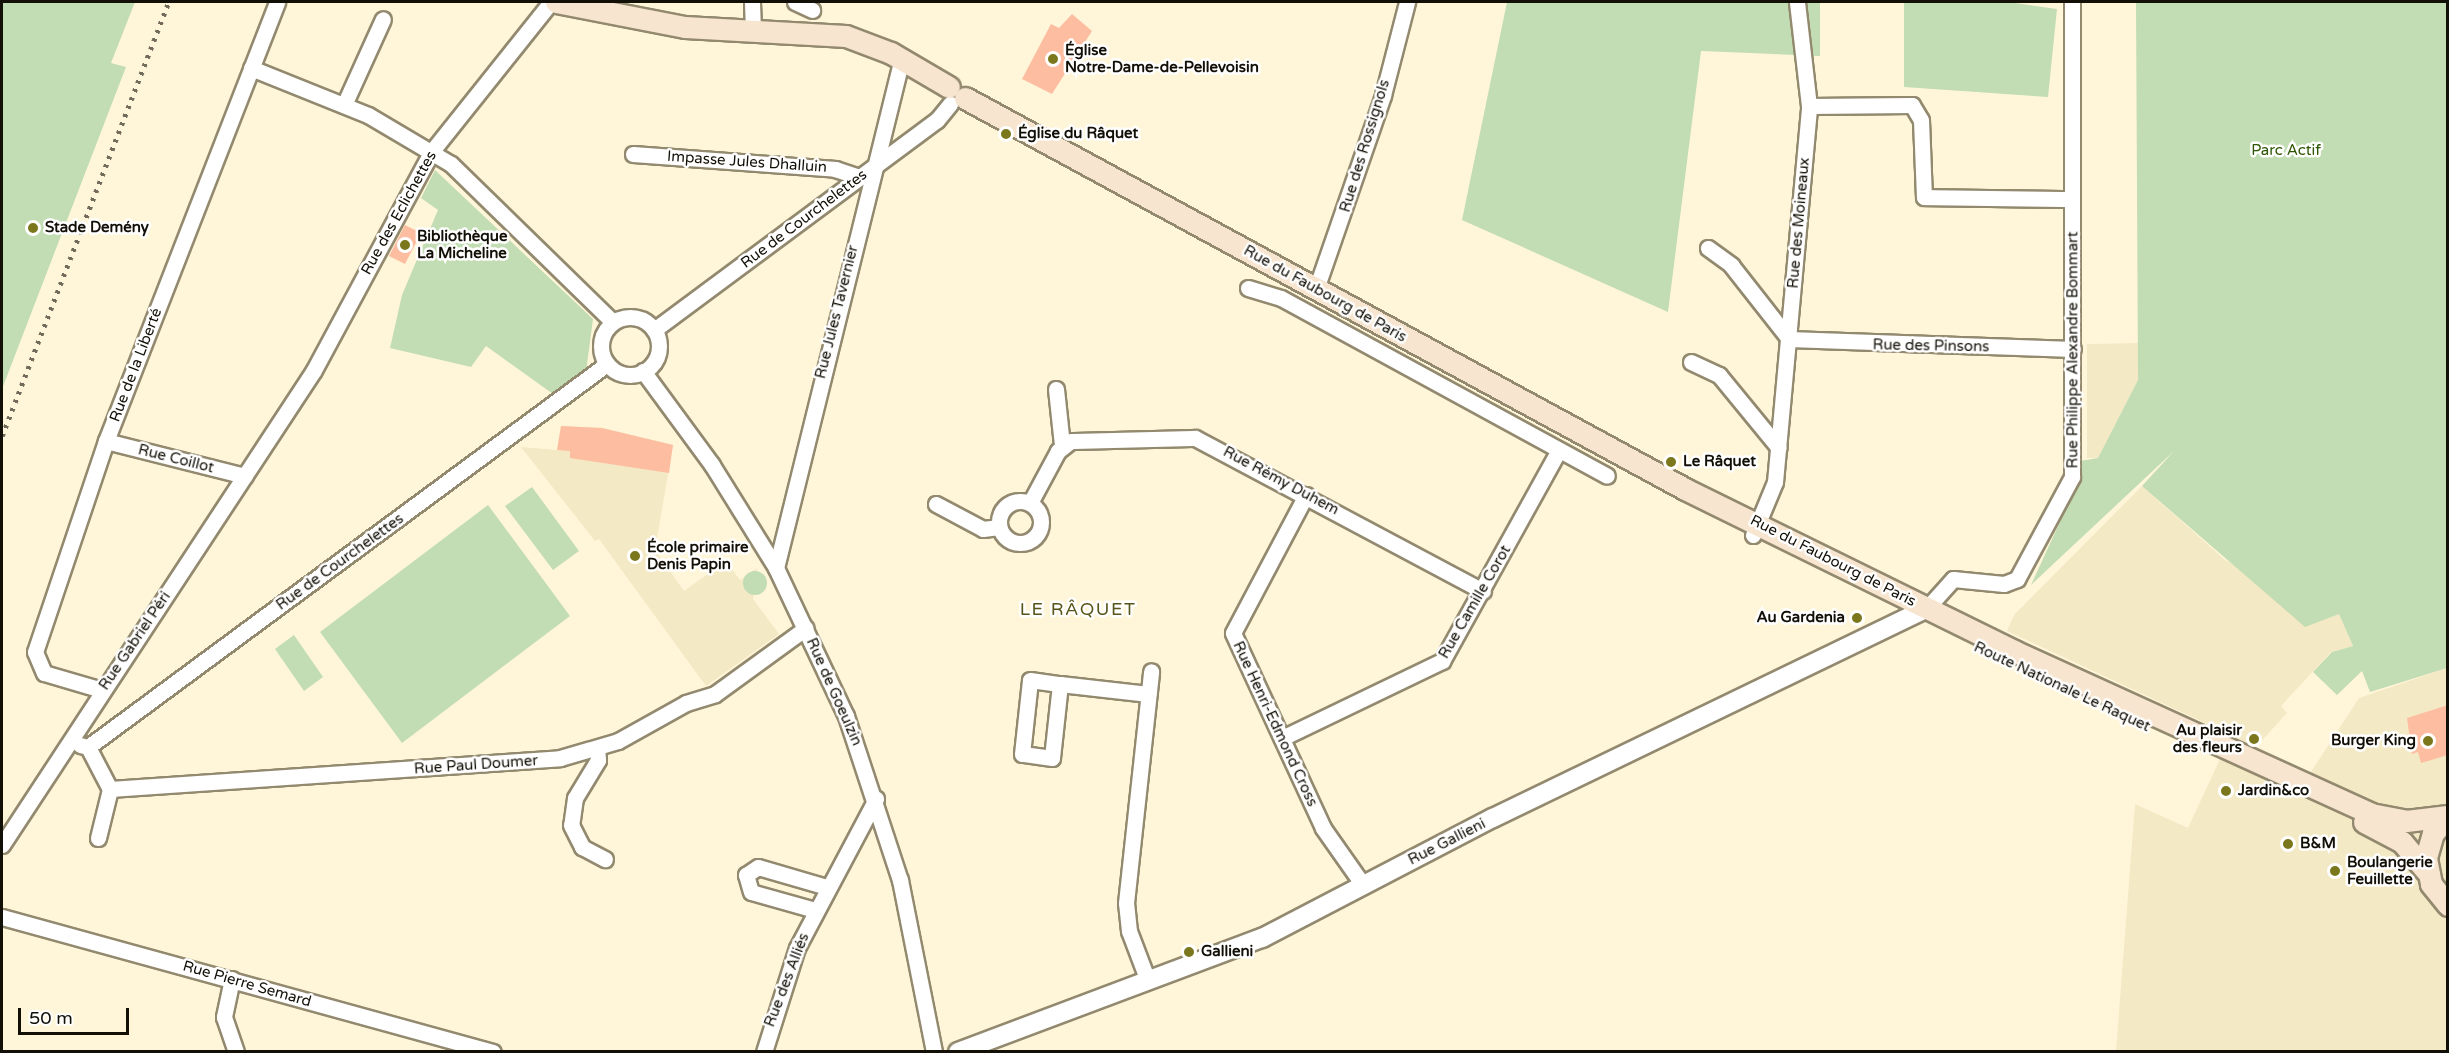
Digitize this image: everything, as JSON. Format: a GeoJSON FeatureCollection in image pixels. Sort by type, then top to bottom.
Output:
{"type":"FeatureCollection","features":[{"type":"Feature","properties":{"kind":"main road","name":"Rue du Faubourg de Paris"},"geometry":{"type":"LineString","coordinates":[[569,3],[671,25],[837,34],[902,58],[955,96],[1316,289],[1756,529],[1920,615],[1980,634]]}},
{"type":"Feature","properties":{"kind":"main road","name":"Route Nationale Le Raquet"},"geometry":{"type":"LineString","coordinates":[[1920,615],[2122,717],[2378,828],[2409,849],[2448,905]]}},
{"type":"Feature","properties":{"kind":"main road","name":"Route Nationale Le Raquet"},"geometry":{"type":"LineString","coordinates":[[1980,634],[2371,814],[2406,821],[2448,817]]}},
{"type":"Feature","properties":{"kind":"main road"},"geometry":{"type":"LineString","coordinates":[[2426,871],[2430,839],[2448,817]]}},
{"type":"Feature","properties":{"kind":"street","name":"Rue de la Liberté"},"geometry":{"type":"LineString","coordinates":[[102,690],[44,673],[34,657],[106,441],[250,68],[278,2]]}},
{"type":"Feature","properties":{"kind":"street"},"geometry":{"type":"LineString","coordinates":[[752,2],[753,31]]}},
{"type":"Feature","properties":{"kind":"street"},"geometry":{"type":"LineString","coordinates":[[795,2],[812,10]]}},
{"type":"Feature","properties":{"kind":"street","name":"Rue des Rossignols"},"geometry":{"type":"LineString","coordinates":[[1316,289],[1383,94],[1407,2]]}},
{"type":"Feature","properties":{"kind":"street","name":"Rue des Moineaux"},"geometry":{"type":"LineString","coordinates":[[1756,529],[1772,495],[1779,448],[1809,106],[1797,2]]}},
{"type":"Feature","properties":{"kind":"street","name":"Rue Philippe Alexandre Bommart"},"geometry":{"type":"LineString","coordinates":[[1920,615],[1953,579],[2004,584],[2017,579],[2065,497],[2073,472],[2072,2]]}},
{"type":"Feature","properties":{"kind":"street","name":"Rue des Eclichettes"},"geometry":{"type":"LineString","coordinates":[[270,439],[323,356],[432,151],[569,3]]}},
{"type":"Feature","properties":{"kind":"street"},"geometry":{"type":"LineString","coordinates":[[345,105],[383,19]]}},
{"type":"Feature","properties":{"kind":"street","name":"Rue Jules Tavernier"},"geometry":{"type":"LineString","coordinates":[[776,568],[902,58]]}},
{"type":"Feature","properties":{"kind":"street"},"geometry":{"type":"LineString","coordinates":[[250,68],[345,105],[432,151],[613,322]]}},
{"type":"Feature","properties":{"kind":"street","name":"Rue de Courchelettes"},"geometry":{"type":"LineString","coordinates":[[654,330],[940,118],[955,96]]}},
{"type":"Feature","properties":{"kind":"street"},"geometry":{"type":"LineString","coordinates":[[1809,106],[1899,101],[1920,113],[1924,197],[2072,199]]}},
{"type":"Feature","properties":{"kind":"street","name":"Impasse Jules Dhalluin"},"geometry":{"type":"LineString","coordinates":[[633,153],[835,169],[860,177]]}},
{"type":"Feature","properties":{"kind":"street"},"geometry":{"type":"LineString","coordinates":[[1708,248],[1731,265],[1789,339]]}},
{"type":"Feature","properties":{"kind":"street","name":"Rue du Faubourg de Paris"},"geometry":{"type":"LineString","coordinates":[[1248,288],[1281,298],[1607,476]]}},
{"type":"Feature","properties":{"kind":"street"},"geometry":{"type":"LineString","coordinates":[[636,318],[654,330],[657,353],[643,371],[624,374],[607,364],[601,342],[613,322],[636,318]]}},
{"type":"Feature","properties":{"kind":"street","name":"Rue des Pinsons"},"geometry":{"type":"LineString","coordinates":[[1789,339],[2073,349]]}},
{"type":"Feature","properties":{"kind":"street"},"geometry":{"type":"LineString","coordinates":[[1691,362],[1719,375],[1779,448]]}},
{"type":"Feature","properties":{"kind":"street","name":"Rue de Courchelettes"},"geometry":{"type":"LineString","coordinates":[[88,747],[607,364]]}},
{"type":"Feature","properties":{"kind":"street","name":"Rue de Goeulzin"},"geometry":{"type":"LineString","coordinates":[[643,371],[712,465],[776,568],[806,628],[876,799],[907,909],[934,1052]]}},
{"type":"Feature","properties":{"kind":"street"},"geometry":{"type":"LineString","coordinates":[[1030,503],[1062,445],[1056,389]]}},
{"type":"Feature","properties":{"kind":"street","name":"Rue Rémy Duhem"},"geometry":{"type":"LineString","coordinates":[[1062,445],[1077,440],[1195,438],[1483,591]]}},
{"type":"Feature","properties":{"kind":"street","name":"Rue Gabriel Péri"},"geometry":{"type":"LineString","coordinates":[[2,845],[102,690],[270,439]]}},
{"type":"Feature","properties":{"kind":"street","name":"Rue Coillot"},"geometry":{"type":"LineString","coordinates":[[106,441],[245,476]]}},
{"type":"Feature","properties":{"kind":"street","name":"Rue Camille Corot"},"geometry":{"type":"LineString","coordinates":[[1282,738],[1439,664],[1483,591],[1559,450]]}},
{"type":"Feature","properties":{"kind":"street","name":"Rue Henri-Edmond Cross"},"geometry":{"type":"LineString","coordinates":[[1306,495],[1233,629],[1323,828],[1363,885]]}},
{"type":"Feature","properties":{"kind":"street"},"geometry":{"type":"LineString","coordinates":[[999,527],[1013,542],[1033,539],[1041,520],[1030,503]]}},
{"type":"Feature","properties":{"kind":"street"},"geometry":{"type":"LineString","coordinates":[[999,527],[1006,505],[1030,503]]}},
{"type":"Feature","properties":{"kind":"street"},"geometry":{"type":"LineString","coordinates":[[936,504],[983,529],[999,527]]}},
{"type":"Feature","properties":{"kind":"street","name":"Rue Gallieni"},"geometry":{"type":"LineString","coordinates":[[958,1052],[1262,938],[1363,885],[1920,615]]}},
{"type":"Feature","properties":{"kind":"street","name":"Rue Paul Doumer"},"geometry":{"type":"LineString","coordinates":[[110,789],[546,760],[597,748],[715,694],[806,628]]}},
{"type":"Feature","properties":{"kind":"street"},"geometry":{"type":"LineString","coordinates":[[1148,981],[1129,931],[1126,903],[1151,671]]}},
{"type":"Feature","properties":{"kind":"street"},"geometry":{"type":"LineString","coordinates":[[1060,684],[1052,758],[1022,754],[1030,680],[1148,694]]}},
{"type":"Feature","properties":{"kind":"street"},"geometry":{"type":"LineString","coordinates":[[68,742],[88,747],[110,789],[98,838]]}},
{"type":"Feature","properties":{"kind":"street"},"geometry":{"type":"LineString","coordinates":[[597,748],[598,760],[575,798],[571,825],[582,847],[604,859]]}},
{"type":"Feature","properties":{"kind":"street","name":"Rue des Alliés"},"geometry":{"type":"LineString","coordinates":[[764,1052],[776,1000],[815,910],[876,799]]}},
{"type":"Feature","properties":{"kind":"street"},"geometry":{"type":"LineString","coordinates":[[815,910],[751,892],[746,875],[758,867],[827,887]]}},
{"type":"Feature","properties":{"kind":"street","name":"Rue Pierre Semard"},"geometry":{"type":"LineString","coordinates":[[2,917],[493,1052]]}},
{"type":"Feature","properties":{"kind":"street"},"geometry":{"type":"LineString","coordinates":[[232,980],[224,1017],[236,1052]]}},
{"type":"Feature","properties":{"kind":"shaded area"},"geometry":{"type":"Polygon","coordinates":[[[2138,343],[2138,380],[2098,458],[2087,458],[2087,344],[2138,343]]]}},
{"type":"Feature","properties":{"kind":"shaded area","name":"École primaire Denis Papin"},"geometry":{"type":"Polygon","coordinates":[[[561,426],[603,428],[673,445],[655,550],[684,591],[726,561],[740,580],[757,568],[753,599],[779,634],[706,686],[599,539],[595,541],[521,447],[557,450],[561,426]]]}},
{"type":"Feature","properties":{"kind":"shaded area"},"geometry":{"type":"Polygon","coordinates":[[[2142,486],[2225,560],[2339,614],[2353,646],[2331,652],[2281,706],[2287,713],[2255,748],[2309,775],[2359,698],[2447,668],[2447,1051],[2116,1051],[2135,804],[2188,828],[2231,735],[2007,631],[2014,615],[2142,486]]]}},
{"type":"Feature","properties":{"kind":"green space","name":"Stade Demény"},"geometry":{"type":"Polygon","coordinates":[[[2,2],[135,2],[111,63],[126,67],[2,389],[2,2]]]}},
{"type":"Feature","properties":{"kind":"green space"},"geometry":{"type":"Polygon","coordinates":[[[1507,2],[1820,2],[1820,56],[1701,51],[1668,312],[1462,220],[1507,2]]]}},
{"type":"Feature","properties":{"kind":"green space"},"geometry":{"type":"Polygon","coordinates":[[[1904,2],[2008,2],[2057,9],[2048,97],[1904,87],[1904,2]]]}},
{"type":"Feature","properties":{"kind":"green space","name":"Parc Actif"},"geometry":{"type":"Polygon","coordinates":[[[2136,2],[2447,2],[2447,668],[2370,692],[2362,671],[2337,695],[2313,672],[2332,652],[2353,646],[2339,614],[2305,627],[2142,486],[2174,451],[2031,585],[2076,487],[2080,461],[2098,458],[2138,380],[2136,2]]]}},
{"type":"Feature","properties":{"kind":"green space"},"geometry":{"type":"Polygon","coordinates":[[[435,170],[593,319],[586,372],[553,394],[486,346],[471,367],[390,348],[402,295],[438,210],[421,198],[435,170]]]}},
{"type":"Feature","properties":{"kind":"green space"},"geometry":{"type":"Polygon","coordinates":[[[532,487],[579,551],[553,570],[505,506],[532,487]]]}},
{"type":"Feature","properties":{"kind":"green space"},"geometry":{"type":"Polygon","coordinates":[[[488,505],[570,616],[402,743],[320,632],[488,505]]]}},
{"type":"Feature","properties":{"kind":"green space"},"geometry":{"type":"Polygon","coordinates":[[[755,571],[764,574],[767,583],[764,592],[755,595],[746,592],[743,583],[746,574],[755,571]]]}},
{"type":"Feature","properties":{"kind":"green space"},"geometry":{"type":"Polygon","coordinates":[[[294,635],[323,677],[304,691],[275,649],[294,635]]]}},
{"type":"Feature","properties":{"kind":"building","name":"Église Notre-Dame-de-Pellevoisin"},"geometry":{"type":"Polygon","coordinates":[[[1072,14],[1092,31],[1052,94],[1022,79],[1051,24],[1059,28],[1072,14]]]}},
{"type":"Feature","properties":{"kind":"building","name":"Bibliothèque La Micheline"},"geometry":{"type":"Polygon","coordinates":[[[405,225],[421,233],[405,264],[389,256],[405,225]]]}},
{"type":"Feature","properties":{"kind":"building"},"geometry":{"type":"Polygon","coordinates":[[[561,426],[602,428],[673,445],[669,473],[570,458],[570,451],[557,450],[561,426]]]}},
{"type":"Feature","properties":{"kind":"building","name":"Burger King"},"geometry":{"type":"Polygon","coordinates":[[[2448,705],[2448,755],[2421,763],[2418,752],[2412,754],[2407,718],[2448,705]]]}},
{"type":"Feature","properties":{"kind":"railway"},"geometry":{"type":"LineString","coordinates":[[2,436],[169,2]]}},
{"type":"Feature","properties":{"kind":"place","name":"Église Notre-Dame-de-Pellevoisin"},"geometry":{"type":"Point","coordinates":[1053,59]}},
{"type":"Feature","properties":{"kind":"place","name":"Église du Râquet"},"geometry":{"type":"Point","coordinates":[1006,134]}},
{"type":"Feature","properties":{"kind":"place","name":"Stade Demény"},"geometry":{"type":"Point","coordinates":[33,228]}},
{"type":"Feature","properties":{"kind":"place","name":"Bibliothèque La Micheline"},"geometry":{"type":"Point","coordinates":[405,245]}},
{"type":"Feature","properties":{"kind":"place","name":"Le Râquet"},"geometry":{"type":"Point","coordinates":[1671,462]}},
{"type":"Feature","properties":{"kind":"place","name":"École primaire Denis Papin"},"geometry":{"type":"Point","coordinates":[635,556]}},
{"type":"Feature","properties":{"kind":"place","name":"Au Gardenia"},"geometry":{"type":"Point","coordinates":[1857,618]}},
{"type":"Feature","properties":{"kind":"place","name":"Au plaisir des fleurs"},"geometry":{"type":"Point","coordinates":[2254,739]}},
{"type":"Feature","properties":{"kind":"place","name":"Burger King"},"geometry":{"type":"Point","coordinates":[2428,741]}},
{"type":"Feature","properties":{"kind":"place","name":"Jardin&co"},"geometry":{"type":"Point","coordinates":[2226,791]}},
{"type":"Feature","properties":{"kind":"place","name":"B&M"},"geometry":{"type":"Point","coordinates":[2288,844]}},
{"type":"Feature","properties":{"kind":"place","name":"Boulangerie Feuillette"},"geometry":{"type":"Point","coordinates":[2335,871]}},
{"type":"Feature","properties":{"kind":"place","name":"Gallieni"},"geometry":{"type":"Point","coordinates":[1189,952]}},
{"type":"Feature","properties":{"kind":"district","name":"LE RÂQUET"},"geometry":{"type":"Point","coordinates":[1078,609]}}]}
